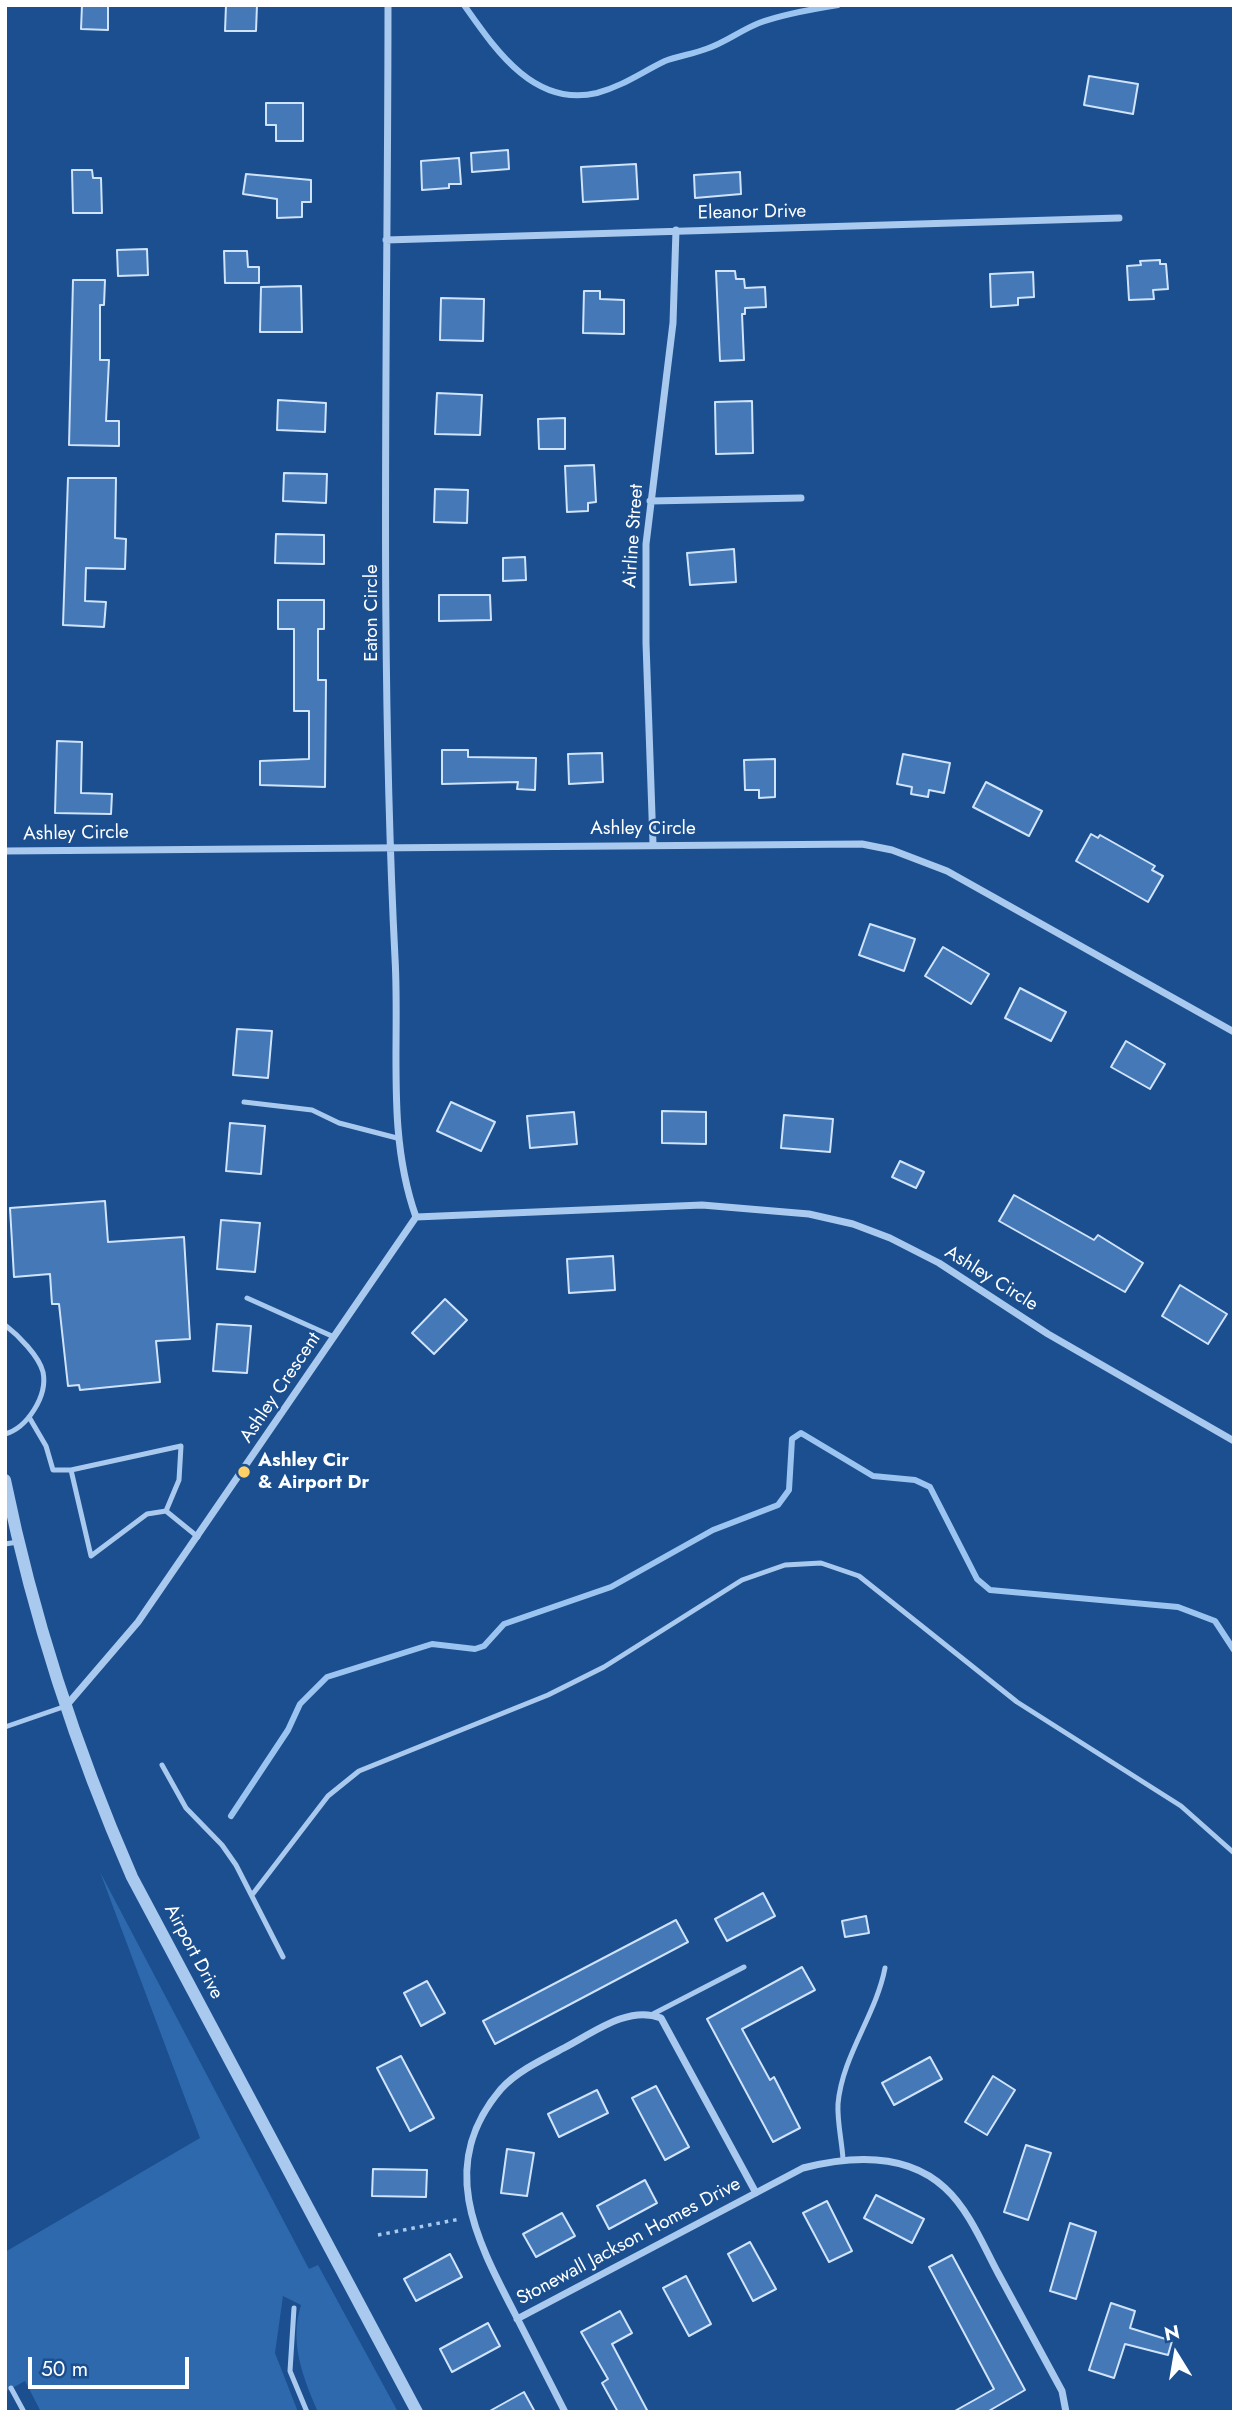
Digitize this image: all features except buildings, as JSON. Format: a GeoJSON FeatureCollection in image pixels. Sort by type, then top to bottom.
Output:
{"type":"FeatureCollection","features":[{"type":"Feature","properties":{"kind":"street","name":"Eaton Circle"},"geometry":{"type":"LineString","coordinates":[[388,5],[386,240],[390,847],[397,1002],[397,1138],[399,1162],[416,1217]]}},
{"type":"Feature","properties":{"kind":"street","name":"Eleanor Drive"},"geometry":{"type":"LineString","coordinates":[[386,240],[1119,218]]}},
{"type":"Feature","properties":{"kind":"street","name":"Airline Street"},"geometry":{"type":"LineString","coordinates":[[653,844],[646,643],[646,544],[671,346],[676,230]]}},
{"type":"Feature","properties":{"kind":"street"},"geometry":{"type":"LineString","coordinates":[[650,501],[801,498]]}},
{"type":"Feature","properties":{"kind":"street","name":"Ashley Circle"},"geometry":{"type":"LineString","coordinates":[[5,851],[862,844],[892,850],[947,871],[1234,1032]]}},
{"type":"Feature","properties":{"kind":"street","name":"Ashley Circle"},"geometry":{"type":"LineString","coordinates":[[416,1217],[702,1205],[809,1213],[853,1224],[890,1238],[939,1264],[1048,1334],[1234,1441]]}},
{"type":"Feature","properties":{"kind":"street","name":"Ashley Crescent"},"geometry":{"type":"LineString","coordinates":[[66,1706],[102,1668],[138,1622],[416,1217]]}},
{"type":"Feature","properties":{"kind":"street","name":"Airport Drive"},"geometry":{"type":"LineString","coordinates":[[5,1480],[11,1543],[97,1795],[154,1921],[417,2412]]}},
{"type":"Feature","properties":{"kind":"street","name":"Stonewall Jackson Homes Drive"},"geometry":{"type":"LineString","coordinates":[[565,2412],[478,2237],[468,2203],[466,2167],[479,2123],[502,2089],[518,2075],[624,2017],[639,2012],[653,2014],[661,2018],[674,2036],[756,2193]]}},
{"type":"Feature","properties":{"kind":"street","name":"Stonewall Jackson Homes Drive"},"geometry":{"type":"LineString","coordinates":[[517,2319],[803,2168],[844,2159],[881,2159],[915,2170],[947,2189],[967,2217],[1062,2391],[1066,2412]]}},
{"type":"Feature","properties":{"kind":"lane"},"geometry":{"type":"LineString","coordinates":[[244,1102],[312,1110],[339,1123],[397,1138]]}},
{"type":"Feature","properties":{"kind":"lane"},"geometry":{"type":"LineString","coordinates":[[247,1298],[334,1337]]}},
{"type":"Feature","properties":{"kind":"lane"},"geometry":{"type":"LineString","coordinates":[[5,1325],[34,1356],[43,1372],[39,1398],[29,1417],[18,1429],[5,1434]]}},
{"type":"Feature","properties":{"kind":"lane"},"geometry":{"type":"LineString","coordinates":[[29,1417],[46,1446],[52,1470],[71,1470],[181,1446],[179,1480],[166,1511]]}},
{"type":"Feature","properties":{"kind":"lane"},"geometry":{"type":"LineString","coordinates":[[71,1470],[91,1556],[147,1514],[166,1511],[198,1537]]}},
{"type":"Feature","properties":{"kind":"lane"},"geometry":{"type":"LineString","coordinates":[[252,1895],[328,1796],[359,1771],[582,1679],[742,1580],[785,1565],[821,1563],[859,1576],[1017,1702],[1181,1806],[1234,1853]]}},
{"type":"Feature","properties":{"kind":"lane"},"geometry":{"type":"LineString","coordinates":[[5,1727],[66,1706]]}},
{"type":"Feature","properties":{"kind":"lane"},"geometry":{"type":"LineString","coordinates":[[162,1765],[186,1808],[222,1845],[252,1895],[283,1957]]}},
{"type":"Feature","properties":{"kind":"lane"},"geometry":{"type":"LineString","coordinates":[[653,2014],[744,1967]]}},
{"type":"Feature","properties":{"kind":"lane"},"geometry":{"type":"LineString","coordinates":[[844,2159],[838,2104],[850,2061],[881,1986],[885,1968]]}},
{"type":"Feature","properties":{"kind":"lane"},"geometry":{"type":"LineString","coordinates":[[294,2308],[290,2371],[307,2412]]}},
{"type":"Feature","properties":{"kind":"lane"},"geometry":{"type":"LineString","coordinates":[[11,2388],[24,2412]]}},
{"type":"Feature","properties":{"kind":"path"},"geometry":{"type":"LineString","coordinates":[[378,2235],[460,2219]]}},
{"type":"Feature","properties":{"kind":"shaded area"},"geometry":{"type":"Polygon","coordinates":[[[100,1872],[309,2269],[318,2265],[398,2412],[318,2412],[299,2360],[296,2333],[301,2305],[283,2296],[275,2353],[298,2412],[41,2412],[25,2381],[5,2392],[5,2252],[200,2138],[100,1872]]]}},
{"type":"Feature","properties":{"kind":"waterway"},"geometry":{"type":"LineString","coordinates":[[464,5],[489,39],[518,71],[554,92],[574,95],[597,93],[615,87],[665,61],[701,51],[768,20],[838,5]]}},
{"type":"Feature","properties":{"kind":"waterway"},"geometry":{"type":"LineString","coordinates":[[231,1816],[288,1730],[300,1704],[327,1677],[432,1644],[475,1649],[484,1646],[504,1624],[611,1587],[713,1530],[778,1505],[789,1490],[792,1439],[801,1433],[873,1476],[915,1480],[930,1487],[977,1579],[990,1590],[1178,1607],[1215,1621],[1234,1650]]}},
{"type":"Feature","properties":{"kind":"place","name":"Ashley Cir & Airport Dr"},"geometry":{"type":"Point","coordinates":[244,1472]}}]}
